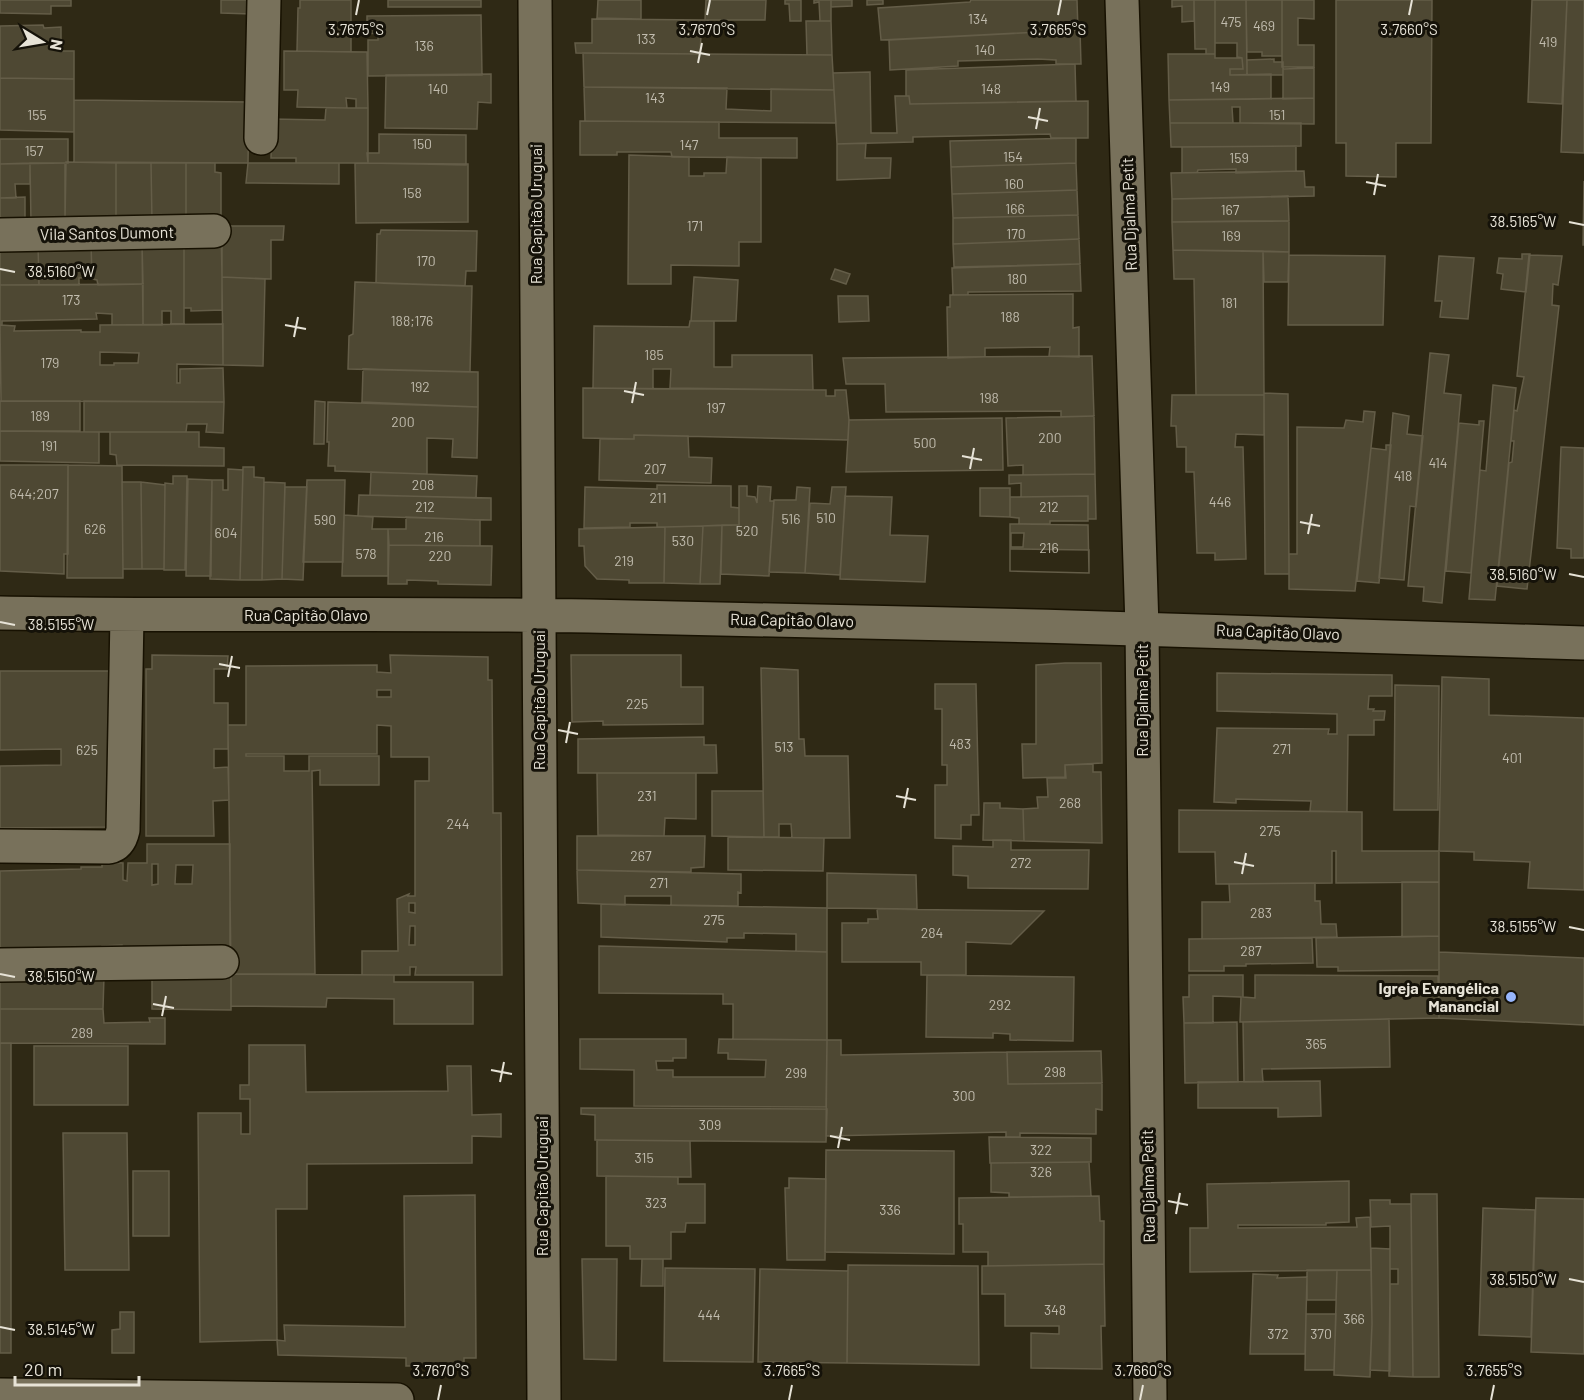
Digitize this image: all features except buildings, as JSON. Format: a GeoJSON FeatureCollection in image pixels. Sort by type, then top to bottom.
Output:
{"type":"FeatureCollection","features":[{"type":"Feature","properties":{"kind":"street"},"geometry":{"type":"LineString","coordinates":[[261,138],[264,0]]}},
{"type":"Feature","properties":{"kind":"street","name":"Rua Capitão Uruguai"},"geometry":{"type":"LineString","coordinates":[[535,0],[544,1400]]}},
{"type":"Feature","properties":{"kind":"street","name":"Rua Djalma Petit"},"geometry":{"type":"LineString","coordinates":[[1122,0],[1142,627],[1150,1400]]}},
{"type":"Feature","properties":{"kind":"street","name":"Vila Santos Dumont"},"geometry":{"type":"LineString","coordinates":[[0,235],[214,231]]}},
{"type":"Feature","properties":{"kind":"street","name":"Rua Capitão Olavo"},"geometry":{"type":"LineString","coordinates":[[0,613],[127,616],[539,615],[1142,627],[1584,643]]}},
{"type":"Feature","properties":{"kind":"street"},"geometry":{"type":"LineString","coordinates":[[0,846],[109,847],[119,842],[123,830],[127,616]]}},
{"type":"Feature","properties":{"kind":"street"},"geometry":{"type":"LineString","coordinates":[[0,965],[222,962]]}},
{"type":"Feature","properties":{"kind":"street"},"geometry":{"type":"LineString","coordinates":[[0,1395],[397,1400]]}},
{"type":"Feature","properties":{"kind":"place","name":"Igreja Evangélica Manancial"},"geometry":{"type":"Point","coordinates":[1511,997]}}]}
